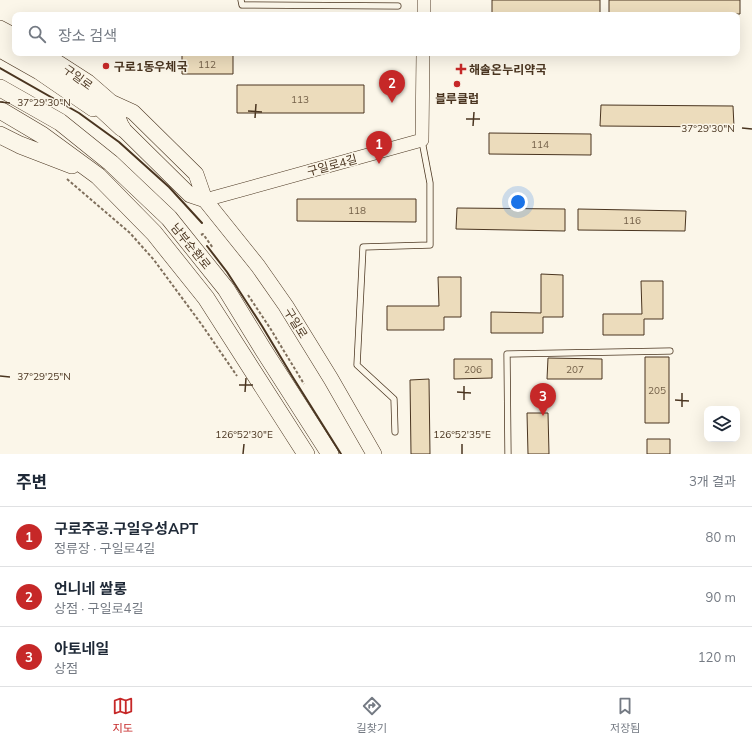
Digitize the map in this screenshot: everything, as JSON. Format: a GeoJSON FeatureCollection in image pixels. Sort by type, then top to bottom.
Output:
{"type":"FeatureCollection","features":[{"type":"Feature","properties":{"kind":"main road"},"geometry":{"type":"LineString","coordinates":[[0,28],[12,34]]}},
{"type":"Feature","properties":{"kind":"main road"},"geometry":{"type":"LineString","coordinates":[[0,41],[12,47]]}},
{"type":"Feature","properties":{"kind":"main road"},"geometry":{"type":"LineString","coordinates":[[0,50],[39,72],[122,128]]}},
{"type":"Feature","properties":{"kind":"main road"},"geometry":{"type":"LineString","coordinates":[[29,56],[50,68],[80,89],[122,128]]}},
{"type":"Feature","properties":{"kind":"main road","name":"구일로"},"geometry":{"type":"LineString","coordinates":[[48,56],[88,82],[111,102],[133,112],[196,174],[205,200],[258,266],[286,306],[331,379],[374,454]]}},
{"type":"Feature","properties":{"kind":"main road","name":"남부순환로"},"geometry":{"type":"LineString","coordinates":[[0,88],[60,122],[111,162],[169,218],[226,289],[268,358],[330,454]]}},
{"type":"Feature","properties":{"kind":"main road","name":"구일로"},"geometry":{"type":"LineString","coordinates":[[111,102],[122,128],[190,195],[205,200]]}},
{"type":"Feature","properties":{"kind":"main road","name":"남부순환로"},"geometry":{"type":"LineString","coordinates":[[0,110],[42,135],[98,176],[154,233],[206,298],[306,454]]}},
{"type":"Feature","properties":{"kind":"main road"},"geometry":{"type":"LineString","coordinates":[[0,135],[98,176]]}},
{"type":"Feature","properties":{"kind":"street"},"geometry":{"type":"LineString","coordinates":[[424,0],[424,12]]}},
{"type":"Feature","properties":{"kind":"street"},"geometry":{"type":"LineString","coordinates":[[422,140],[423,56]]}},
{"type":"Feature","properties":{"kind":"street","name":"구일로4길"},"geometry":{"type":"LineString","coordinates":[[205,200],[422,140]]}},
{"type":"Feature","properties":{"kind":"lane"},"geometry":{"type":"LineString","coordinates":[[241,0],[242,4],[398,6]]}},
{"type":"Feature","properties":{"kind":"lane"},"geometry":{"type":"LineString","coordinates":[[395,432],[394,400],[357,365],[363,248],[430,245],[430,183],[422,140]]}},
{"type":"Feature","properties":{"kind":"lane"},"geometry":{"type":"LineString","coordinates":[[508,454],[507,354],[670,351]]}},
{"type":"Feature","properties":{"kind":"path"},"geometry":{"type":"LineString","coordinates":[[65,177],[130,233],[154,260],[239,378]]}},
{"type":"Feature","properties":{"kind":"building"},"geometry":{"type":"Polygon","coordinates":[[[492,0],[600,0],[600,12],[492,12],[492,0]]]}},
{"type":"Feature","properties":{"kind":"building"},"geometry":{"type":"Polygon","coordinates":[[[609,0],[740,0],[740,12],[609,12],[609,0]]]}},
{"type":"Feature","properties":{"kind":"building"},"geometry":{"type":"Polygon","coordinates":[[[182,56],[233,56],[233,74],[182,74],[182,56]]]}},
{"type":"Feature","properties":{"kind":"building"},"geometry":{"type":"Polygon","coordinates":[[[237,85],[364,85],[364,113],[237,113],[237,85]]]}},
{"type":"Feature","properties":{"kind":"building"},"geometry":{"type":"Polygon","coordinates":[[[601,105],[733,106],[734,127],[600,126],[601,105]]]}},
{"type":"Feature","properties":{"kind":"building"},"geometry":{"type":"Polygon","coordinates":[[[489,133],[591,134],[591,155],[489,154],[489,133]]]}},
{"type":"Feature","properties":{"kind":"building"},"geometry":{"type":"Polygon","coordinates":[[[297,199],[416,199],[416,222],[297,221],[297,199]]]}},
{"type":"Feature","properties":{"kind":"building"},"geometry":{"type":"Polygon","coordinates":[[[457,208],[565,209],[565,231],[456,229],[457,208]]]}},
{"type":"Feature","properties":{"kind":"building"},"geometry":{"type":"Polygon","coordinates":[[[578,209],[686,211],[685,231],[578,230],[578,209]]]}},
{"type":"Feature","properties":{"kind":"building"},"geometry":{"type":"Polygon","coordinates":[[[541,274],[563,275],[563,317],[543,317],[543,333],[491,333],[491,312],[541,313],[541,274]]]}},
{"type":"Feature","properties":{"kind":"building"},"geometry":{"type":"Polygon","coordinates":[[[438,277],[461,277],[461,317],[444,317],[444,330],[387,330],[387,306],[439,306],[438,277]]]}},
{"type":"Feature","properties":{"kind":"building"},"geometry":{"type":"Polygon","coordinates":[[[641,281],[663,281],[663,319],[644,319],[644,335],[603,335],[603,314],[642,314],[641,281]]]}},
{"type":"Feature","properties":{"kind":"building"},"geometry":{"type":"Polygon","coordinates":[[[645,357],[669,357],[669,423],[645,423],[645,357]]]}},
{"type":"Feature","properties":{"kind":"building"},"geometry":{"type":"Polygon","coordinates":[[[548,358],[602,359],[602,379],[547,379],[548,358]]]}},
{"type":"Feature","properties":{"kind":"building"},"geometry":{"type":"Polygon","coordinates":[[[454,359],[492,359],[492,378],[454,379],[454,359]]]}},
{"type":"Feature","properties":{"kind":"building"},"geometry":{"type":"Polygon","coordinates":[[[429,379],[430,454],[411,454],[410,380],[429,379]]]}},
{"type":"Feature","properties":{"kind":"building"},"geometry":{"type":"Polygon","coordinates":[[[527,413],[548,413],[549,454],[528,454],[527,413]]]}},
{"type":"Feature","properties":{"kind":"building"},"geometry":{"type":"Polygon","coordinates":[[[647,439],[670,439],[670,454],[647,454],[647,439]]]}},
{"type":"Feature","properties":{"kind":"wall"},"geometry":{"type":"LineString","coordinates":[[0,68],[79,113],[119,142],[169,187],[202,223]]}},
{"type":"Feature","properties":{"kind":"wall"},"geometry":{"type":"LineString","coordinates":[[207,246],[227,272],[262,326],[341,454]]}},
{"type":"Feature","properties":{"kind":"place","name":"구로1동우체국"},"geometry":{"type":"Point","coordinates":[106,66]}},
{"type":"Feature","properties":{"kind":"place","name":"해솔온누리약국"},"geometry":{"type":"Point","coordinates":[461,69]}},
{"type":"Feature","properties":{"kind":"place","name":"블루클럽"},"geometry":{"type":"Point","coordinates":[457,84]}},
{"type":"Feature","properties":{"kind":"place","name":"언니네 쌀롱"},"geometry":{"type":"Point","coordinates":[392,103]}},
{"type":"Feature","properties":{"kind":"place","name":"구로주공.구일우성APT"},"geometry":{"type":"Point","coordinates":[379,164]}},
{"type":"Feature","properties":{"kind":"place","name":"아토네일"},"geometry":{"type":"Point","coordinates":[543,416]}}]}
